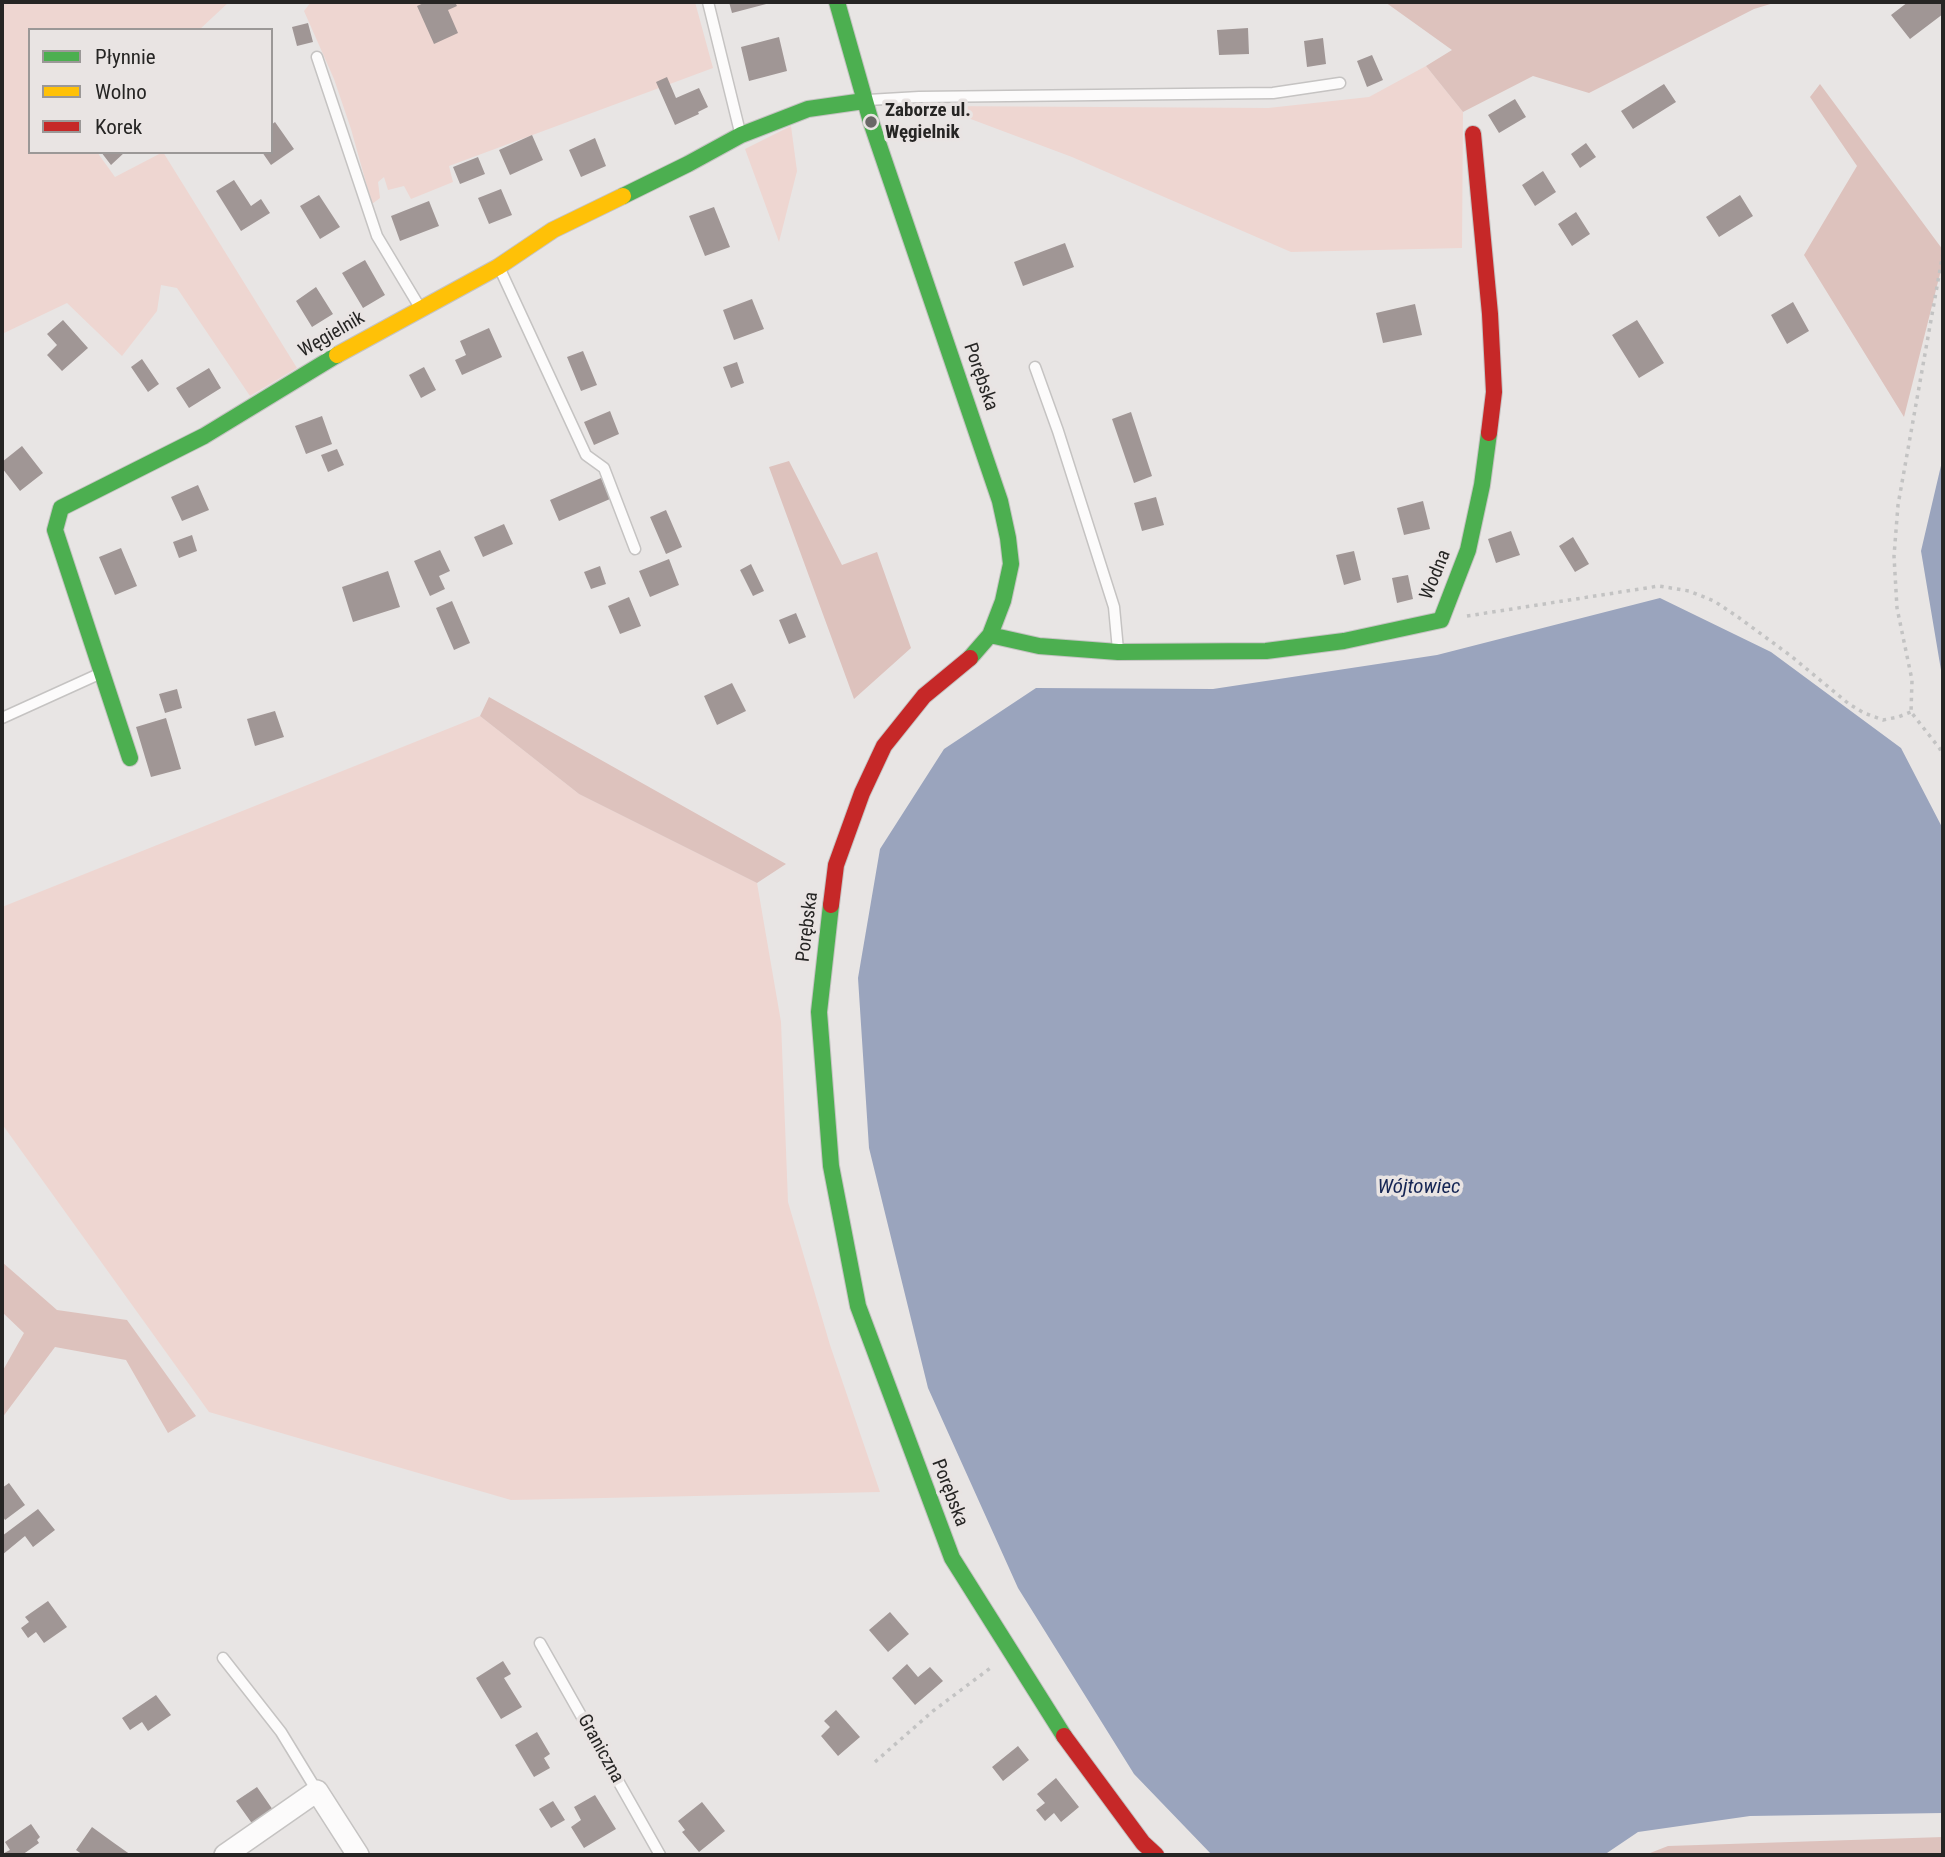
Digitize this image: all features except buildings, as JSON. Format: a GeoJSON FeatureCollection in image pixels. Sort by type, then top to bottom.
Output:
{"type":"FeatureCollection","features":[{"type":"Feature","properties":{"kind":"street","name":"Porębska"},"geometry":{"type":"LineString","coordinates":[[837,2],[864,101],[1000,502],[1011,564],[1003,601],[989,635],[966,662],[924,696],[884,746],[862,793],[836,864],[819,1012],[831,1166],[858,1306],[952,1558],[1063,1735],[1143,1843],[1156,1855]]}},
{"type":"Feature","properties":{"kind":"street","name":"Węgielnik"},"geometry":{"type":"LineString","coordinates":[[130,758],[55,530],[61,508],[204,436],[309,372],[498,267],[553,230],[741,135],[808,109],[864,101]]}},
{"type":"Feature","properties":{"kind":"street","name":"Wodna"},"geometry":{"type":"LineString","coordinates":[[989,635],[1039,646],[1118,652],[1266,651],[1344,641],[1441,620],[1468,550],[1482,485],[1494,392],[1490,314],[1473,134]]}},
{"type":"Feature","properties":{"kind":"street"},"geometry":{"type":"LineString","coordinates":[[225,1855],[317,1791],[358,1855]]}},
{"type":"Feature","properties":{"kind":"lane"},"geometry":{"type":"LineString","coordinates":[[708,2],[741,135]]}},
{"type":"Feature","properties":{"kind":"lane"},"geometry":{"type":"LineString","coordinates":[[317,57],[377,236],[421,308]]}},
{"type":"Feature","properties":{"kind":"lane"},"geometry":{"type":"LineString","coordinates":[[864,101],[919,97],[1273,93],[1340,83]]}},
{"type":"Feature","properties":{"kind":"lane"},"geometry":{"type":"LineString","coordinates":[[498,267],[586,455],[604,468],[635,549]]}},
{"type":"Feature","properties":{"kind":"lane"},"geometry":{"type":"LineString","coordinates":[[1035,367],[1114,607],[1118,652]]}},
{"type":"Feature","properties":{"kind":"lane"},"geometry":{"type":"LineString","coordinates":[[2,718],[102,673]]}},
{"type":"Feature","properties":{"kind":"lane","name":"Graniczna"},"geometry":{"type":"LineString","coordinates":[[540,1643],[660,1855]]}},
{"type":"Feature","properties":{"kind":"lane"},"geometry":{"type":"LineString","coordinates":[[223,1658],[281,1732],[317,1791]]}},
{"type":"Feature","properties":{"kind":"path"},"geometry":{"type":"LineString","coordinates":[[1943,253],[1898,505],[1894,556],[1897,608],[1912,680],[1911,712],[1940,749],[1943,757]]}},
{"type":"Feature","properties":{"kind":"path"},"geometry":{"type":"LineString","coordinates":[[1441,620],[1659,586],[1689,591],[1714,601],[1738,617],[1864,713],[1883,720],[1911,712]]}},
{"type":"Feature","properties":{"kind":"path"},"geometry":{"type":"LineString","coordinates":[[875,1762],[933,1712],[1011,1652]]}},
{"type":"Feature","properties":{"kind":"shaded area"},"geometry":{"type":"Polygon","coordinates":[[[2,2],[229,2],[201,28],[28,28],[28,154],[98,154],[115,177],[159,154],[164,154],[297,368],[250,396],[177,288],[161,285],[157,311],[122,356],[67,303],[2,334],[2,2]]]}},
{"type":"Feature","properties":{"kind":"shaded area"},"geometry":{"type":"Polygon","coordinates":[[[311,2],[695,2],[713,68],[449,166],[453,182],[411,199],[404,186],[388,190],[384,177],[378,182],[380,198],[372,204],[334,79],[304,11],[311,2]]]}},
{"type":"Feature","properties":{"kind":"shaded area"},"geometry":{"type":"Polygon","coordinates":[[[1385,2],[1777,2],[1754,9],[1589,93],[1533,76],[1463,112],[1426,66],[1452,50],[1385,2]]]}},
{"type":"Feature","properties":{"kind":"shaded area"},"geometry":{"type":"Polygon","coordinates":[[[1426,66],[1463,112],[1462,248],[1291,252],[1072,157],[936,106],[1268,108],[1369,97],[1426,66]]]}},
{"type":"Feature","properties":{"kind":"shaded area"},"geometry":{"type":"Polygon","coordinates":[[[1820,84],[1943,250],[1943,262],[1904,417],[1804,255],[1857,166],[1810,97],[1820,84]]]}},
{"type":"Feature","properties":{"kind":"shaded area"},"geometry":{"type":"Polygon","coordinates":[[[791,126],[797,171],[779,242],[745,149],[791,126]]]}},
{"type":"Feature","properties":{"kind":"shaded area"},"geometry":{"type":"Polygon","coordinates":[[[789,461],[842,565],[877,552],[911,648],[854,699],[769,467],[789,461]]]}},
{"type":"Feature","properties":{"kind":"shaded area"},"geometry":{"type":"Polygon","coordinates":[[[489,697],[786,864],[757,883],[579,794],[480,716],[489,697]]]}},
{"type":"Feature","properties":{"kind":"shaded area"},"geometry":{"type":"Polygon","coordinates":[[[480,716],[579,794],[757,883],[781,1022],[788,1202],[830,1345],[880,1492],[511,1500],[209,1412],[2,1124],[2,907],[480,716]]]}},
{"type":"Feature","properties":{"kind":"shaded area"},"geometry":{"type":"Polygon","coordinates":[[[2,1262],[57,1310],[127,1320],[196,1416],[168,1433],[126,1360],[55,1347],[2,1418],[2,1372],[24,1333],[2,1312],[2,1262]]]}},
{"type":"Feature","properties":{"kind":"shaded area"},"geometry":{"type":"Polygon","coordinates":[[[1943,1837],[1943,1855],[1645,1855],[1668,1846],[1943,1837]]]}},
{"type":"Feature","properties":{"kind":"water"},"geometry":{"type":"Polygon","coordinates":[[[1943,457],[1943,682],[1921,551],[1943,457]]]}},
{"type":"Feature","properties":{"kind":"water","name":"Wójtowiec"},"geometry":{"type":"Polygon","coordinates":[[[1660,598],[1771,652],[1901,748],[1943,829],[1943,1813],[1750,1816],[1638,1832],[1604,1855],[1212,1855],[1134,1774],[1018,1588],[928,1388],[869,1148],[858,978],[880,849],[944,749],[1036,688],[1213,689],[1437,655],[1660,598]]]}},
{"type":"Feature","properties":{"kind":"traffic: fast"},"geometry":{"type":"LineString","coordinates":[[837,2],[871,122],[1000,501],[1008,538],[1011,564],[1003,601],[990,635],[970,658]]}},
{"type":"Feature","properties":{"kind":"traffic: fast"},"geometry":{"type":"LineString","coordinates":[[623,196],[741,135],[808,109],[864,101]]}},
{"type":"Feature","properties":{"kind":"traffic: fast"},"geometry":{"type":"LineString","coordinates":[[130,758],[55,530],[61,508],[204,436],[337,355]]}},
{"type":"Feature","properties":{"kind":"traffic: fast"},"geometry":{"type":"LineString","coordinates":[[990,635],[1039,646],[1118,652],[1266,651],[1344,641],[1441,620],[1468,550],[1482,485],[1489,433]]}},
{"type":"Feature","properties":{"kind":"traffic: fast"},"geometry":{"type":"LineString","coordinates":[[831,905],[819,1012],[831,1166],[858,1306],[952,1558],[1064,1736]]}},
{"type":"Feature","properties":{"kind":"traffic: slow"},"geometry":{"type":"LineString","coordinates":[[337,355],[498,267],[553,230],[623,196]]}},
{"type":"Feature","properties":{"kind":"traffic: jam"},"geometry":{"type":"LineString","coordinates":[[1473,134],[1490,314],[1494,392],[1489,433]]}},
{"type":"Feature","properties":{"kind":"traffic: jam"},"geometry":{"type":"LineString","coordinates":[[831,905],[836,865],[862,793],[884,746],[924,696],[970,658]]}},
{"type":"Feature","properties":{"kind":"traffic: jam"},"geometry":{"type":"LineString","coordinates":[[1064,1736],[1143,1843],[1156,1855]]}},
{"type":"Feature","properties":{"kind":"place","name":"Zaborze ul. Węgielnik"},"geometry":{"type":"Point","coordinates":[871,122]}}]}
